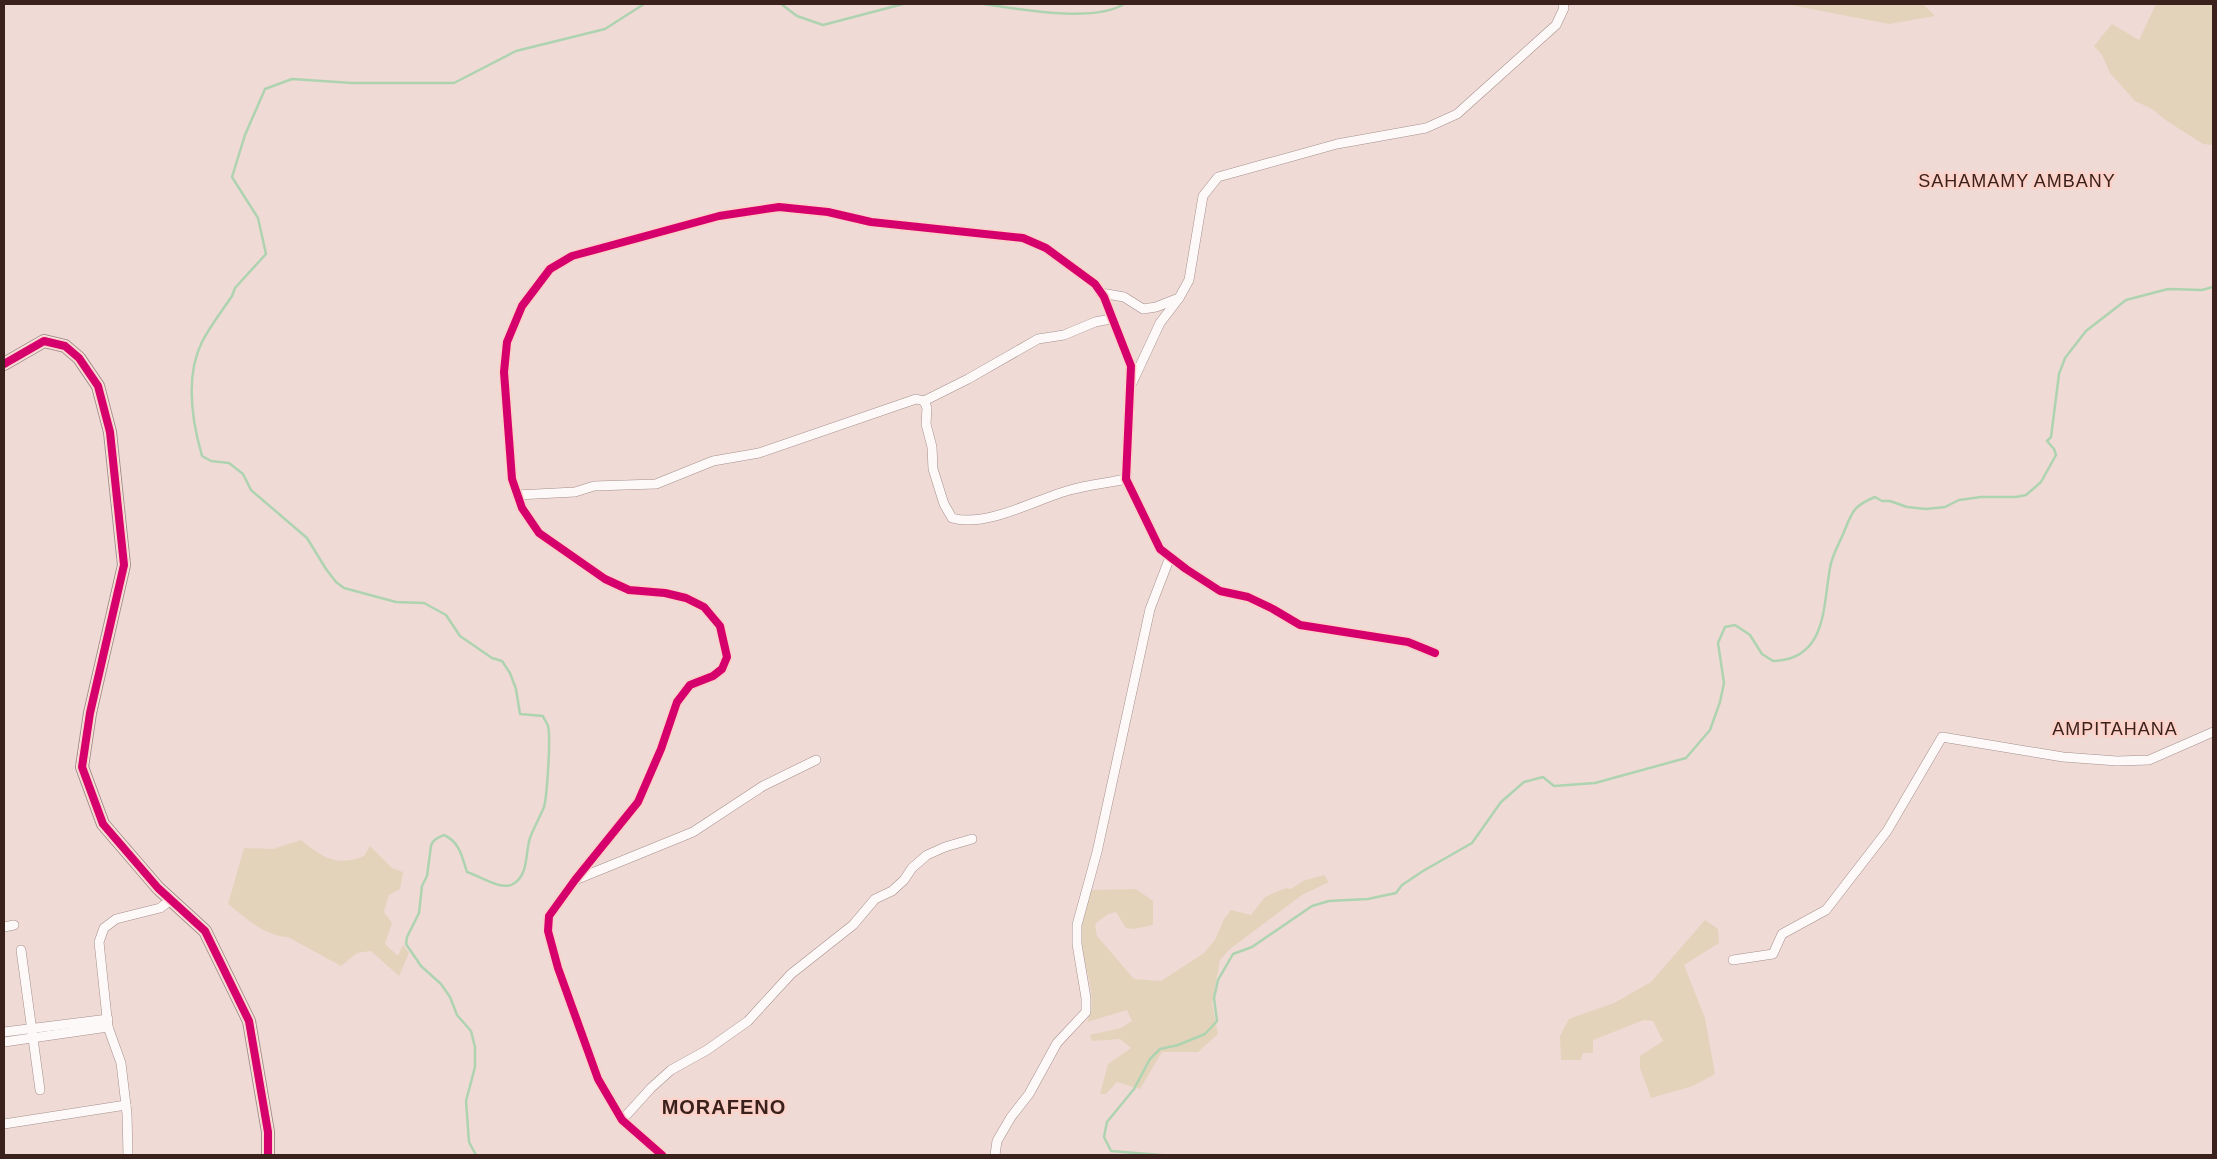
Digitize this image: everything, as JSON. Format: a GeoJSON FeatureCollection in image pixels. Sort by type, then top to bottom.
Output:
{"type":"FeatureCollection","features":[{"type":"Feature","properties":{"kind":"street"},"geometry":{"type":"LineString","coordinates":[[1131,386],[1160,323],[1179,298],[1189,280],[1203,196],[1218,177],[1337,144],[1426,128],[1456,114],[1556,25],[1564,8],[1563,4]]}},
{"type":"Feature","properties":{"kind":"street"},"geometry":{"type":"LineString","coordinates":[[662,1155],[622,1120],[598,1079],[558,968],[548,931],[549,916],[575,880],[638,802],[661,749],[677,702],[690,685],[713,676],[722,670],[727,657],[720,626],[704,607],[686,598],[665,593],[629,590],[605,579],[539,534],[522,508],[512,479],[504,372],[507,342],[522,306],[550,269],[572,256],[719,216],[779,207],[828,212],[871,222],[1024,238],[1046,248],[1095,284],[1100,293],[1131,366],[1126,479],[1160,550],[1220,591],[1248,597],[1273,608],[1300,625],[1408,642],[1435,653]]}},
{"type":"Feature","properties":{"kind":"street"},"geometry":{"type":"LineString","coordinates":[[1100,293],[1124,297],[1143,309],[1156,307],[1179,298]]}},
{"type":"Feature","properties":{"kind":"street"},"geometry":{"type":"LineString","coordinates":[[518,495],[575,492],[594,486],[656,484],[713,461],[759,454],[916,400],[924,401],[968,380],[1038,339],[1064,335],[1095,322],[1111,319]]}},
{"type":"Feature","properties":{"kind":"street"},"geometry":{"type":"LineString","coordinates":[[4,364],[44,341],[64,346],[79,358],[98,386],[110,432],[124,565],[90,713],[82,768],[103,824],[158,888],[205,931],[249,1021],[268,1132],[268,1155]]}},
{"type":"Feature","properties":{"kind":"street"},"geometry":{"type":"LineString","coordinates":[[924,401],[927,408],[926,424],[932,447],[933,469],[944,504],[952,518],[960,520],[1006,513],[1070,490],[1126,479]]}},
{"type":"Feature","properties":{"kind":"street"},"geometry":{"type":"LineString","coordinates":[[995,1155],[997,1141],[1058,1043],[1086,1012],[1086,998],[1077,944],[1077,925],[1098,852],[1150,609],[1170,557]]}},
{"type":"Feature","properties":{"kind":"street"},"geometry":{"type":"LineString","coordinates":[[1733,960],[1773,954],[1782,934],[1826,910],[1886,831],[1942,737],[2063,757],[2117,761],[2149,760],[2213,732]]}},
{"type":"Feature","properties":{"kind":"street"},"geometry":{"type":"LineString","coordinates":[[575,880],[693,832],[763,786],[816,760]]}},
{"type":"Feature","properties":{"kind":"street"},"geometry":{"type":"LineString","coordinates":[[622,1120],[651,1088],[671,1070],[707,1050],[748,1021],[791,974],[853,925],[875,899],[892,890],[904,880],[912,868],[927,855],[945,847],[972,839]]}},
{"type":"Feature","properties":{"kind":"street"},"geometry":{"type":"LineString","coordinates":[[128,1155],[126,1105],[121,1063],[108,1023],[99,942],[104,928],[116,919],[160,908],[171,900]]}},
{"type":"Feature","properties":{"kind":"street"},"geometry":{"type":"LineString","coordinates":[[4,927],[14,925]]}},
{"type":"Feature","properties":{"kind":"street"},"geometry":{"type":"LineString","coordinates":[[21,950],[40,1090]]}},
{"type":"Feature","properties":{"kind":"street"},"geometry":{"type":"LineString","coordinates":[[4,1042],[33,1034],[108,1023]]}},
{"type":"Feature","properties":{"kind":"street"},"geometry":{"type":"LineString","coordinates":[[4,1032],[33,1034]]}},
{"type":"Feature","properties":{"kind":"street"},"geometry":{"type":"LineString","coordinates":[[4,1124],[126,1105]]}},
{"type":"Feature","properties":{"kind":"shaded area"},"geometry":{"type":"Polygon","coordinates":[[[1785,4],[1923,4],[1935,16],[1889,24],[1785,4]]]}},
{"type":"Feature","properties":{"kind":"shaded area"},"geometry":{"type":"Polygon","coordinates":[[[2156,4],[2213,4],[2213,145],[2203,144],[2152,109],[2135,101],[2110,73],[2102,55],[2094,46],[2112,24],[2139,40],[2156,4]]]}},
{"type":"Feature","properties":{"kind":"shaded area"},"geometry":{"type":"Polygon","coordinates":[[[301,840],[323,856],[338,861],[364,856],[370,846],[392,868],[403,872],[400,889],[389,895],[384,912],[392,923],[385,944],[398,956],[403,945],[409,953],[399,976],[371,951],[357,953],[341,966],[288,937],[263,930],[228,904],[244,848],[273,849],[301,840]]]}},
{"type":"Feature","properties":{"kind":"shaded area"},"geometry":{"type":"Polygon","coordinates":[[[1324,875],[1329,882],[1302,895],[1230,949],[1220,960],[1212,1004],[1218,1034],[1198,1052],[1162,1052],[1140,1089],[1117,1082],[1106,1094],[1100,1094],[1108,1064],[1131,1048],[1120,1039],[1092,1041],[1090,1035],[1121,1028],[1132,1021],[1127,1010],[1087,1022],[1092,1003],[1090,983],[1083,954],[1082,924],[1090,890],[1136,889],[1153,901],[1153,925],[1134,929],[1126,928],[1116,912],[1108,914],[1095,924],[1097,936],[1134,979],[1161,981],[1204,953],[1215,940],[1224,919],[1231,910],[1251,915],[1265,897],[1286,888],[1291,889],[1303,881],[1324,875]]]}},
{"type":"Feature","properties":{"kind":"shaded area"},"geometry":{"type":"Polygon","coordinates":[[[1705,920],[1718,929],[1719,943],[1684,965],[1705,1018],[1715,1074],[1693,1086],[1651,1098],[1640,1068],[1640,1056],[1663,1041],[1653,1021],[1644,1020],[1593,1040],[1593,1053],[1583,1053],[1581,1060],[1561,1060],[1560,1036],[1569,1019],[1614,1003],[1651,982],[1705,920]]]}},
{"type":"Feature","properties":{"kind":"waterway"},"geometry":{"type":"LineString","coordinates":[[476,1155],[469,1142],[466,1101],[475,1067],[475,1047],[471,1031],[457,1015],[450,997],[441,984],[421,966],[406,944],[407,937],[419,913],[422,886],[427,876],[431,846],[438,838],[444,835],[454,842],[460,851],[467,872],[503,886],[513,884],[522,875],[526,863],[528,844],[544,807],[549,754],[548,726],[543,716],[520,714],[516,689],[510,673],[502,661],[492,658],[460,636],[446,615],[424,603],[396,602],[344,588],[336,582],[326,569],[307,538],[251,490],[243,474],[229,463],[211,461],[202,456],[193,414],[193,369],[202,342],[212,324],[232,296],[235,288],[266,254],[258,218],[232,177],[245,135],[265,89],[292,79],[352,83],[454,83],[516,51],[605,29],[644,4]]}},
{"type":"Feature","properties":{"kind":"waterway"},"geometry":{"type":"LineString","coordinates":[[781,4],[797,16],[823,25],[903,4]]}},
{"type":"Feature","properties":{"kind":"waterway"},"geometry":{"type":"LineString","coordinates":[[984,4],[1076,14],[1111,10],[1124,4]]}},
{"type":"Feature","properties":{"kind":"waterway"},"geometry":{"type":"LineString","coordinates":[[1161,1155],[1111,1151],[1104,1137],[1107,1122],[1134,1089],[1150,1059],[1160,1049],[1178,1045],[1205,1034],[1217,1021],[1214,998],[1218,980],[1233,954],[1252,947],[1312,906],[1329,901],[1368,899],[1396,893],[1402,885],[1423,871],[1472,843],[1501,802],[1524,782],[1543,777],[1554,786],[1595,783],[1686,758],[1710,730],[1720,702],[1724,683],[1718,643],[1725,627],[1735,625],[1750,635],[1762,654],[1773,661],[1791,658],[1804,651],[1813,641],[1819,628],[1832,559],[1854,510],[1862,503],[1875,497],[1882,501],[1890,501],[1907,507],[1926,509],[1945,507],[1959,500],[2026,495],[2041,482],[2056,455],[2054,449],[2047,441],[2051,437],[2059,374],[2065,358],[2086,331],[2126,300],[2168,289],[2202,290],[2213,287]]}},
{"type":"Feature","properties":{"kind":"cycle path"},"geometry":{"type":"LineString","coordinates":[[662,1155],[622,1120],[598,1079],[558,968],[548,931],[549,916],[575,880],[638,802],[661,749],[677,702],[690,685],[713,676],[722,669],[727,657],[720,626],[704,607],[686,598],[665,593],[629,590],[605,579],[539,533],[522,508],[512,479],[504,372],[507,342],[522,306],[550,269],[572,256],[719,216],[779,207],[828,212],[871,222],[1023,238],[1046,248],[1095,284],[1104,297],[1131,366],[1126,479],[1160,549],[1220,591],[1248,597],[1300,625],[1408,642],[1435,653]]}},
{"type":"Feature","properties":{"kind":"cycle path"},"geometry":{"type":"LineString","coordinates":[[4,364],[44,341],[65,346],[79,358],[98,386],[110,432],[124,565],[90,713],[82,767],[103,824],[158,888],[205,931],[249,1021],[268,1132],[268,1155]]}},
{"type":"Feature","properties":{"kind":"district","name":"SAHAMAMY AMBANY"},"geometry":{"type":"Point","coordinates":[2017,181]}},
{"type":"Feature","properties":{"kind":"district","name":"AMPITAHANA"},"geometry":{"type":"Point","coordinates":[2115,729]}},
{"type":"Feature","properties":{"kind":"district","name":"MORAFENO"},"geometry":{"type":"Point","coordinates":[724,1107]}}]}
